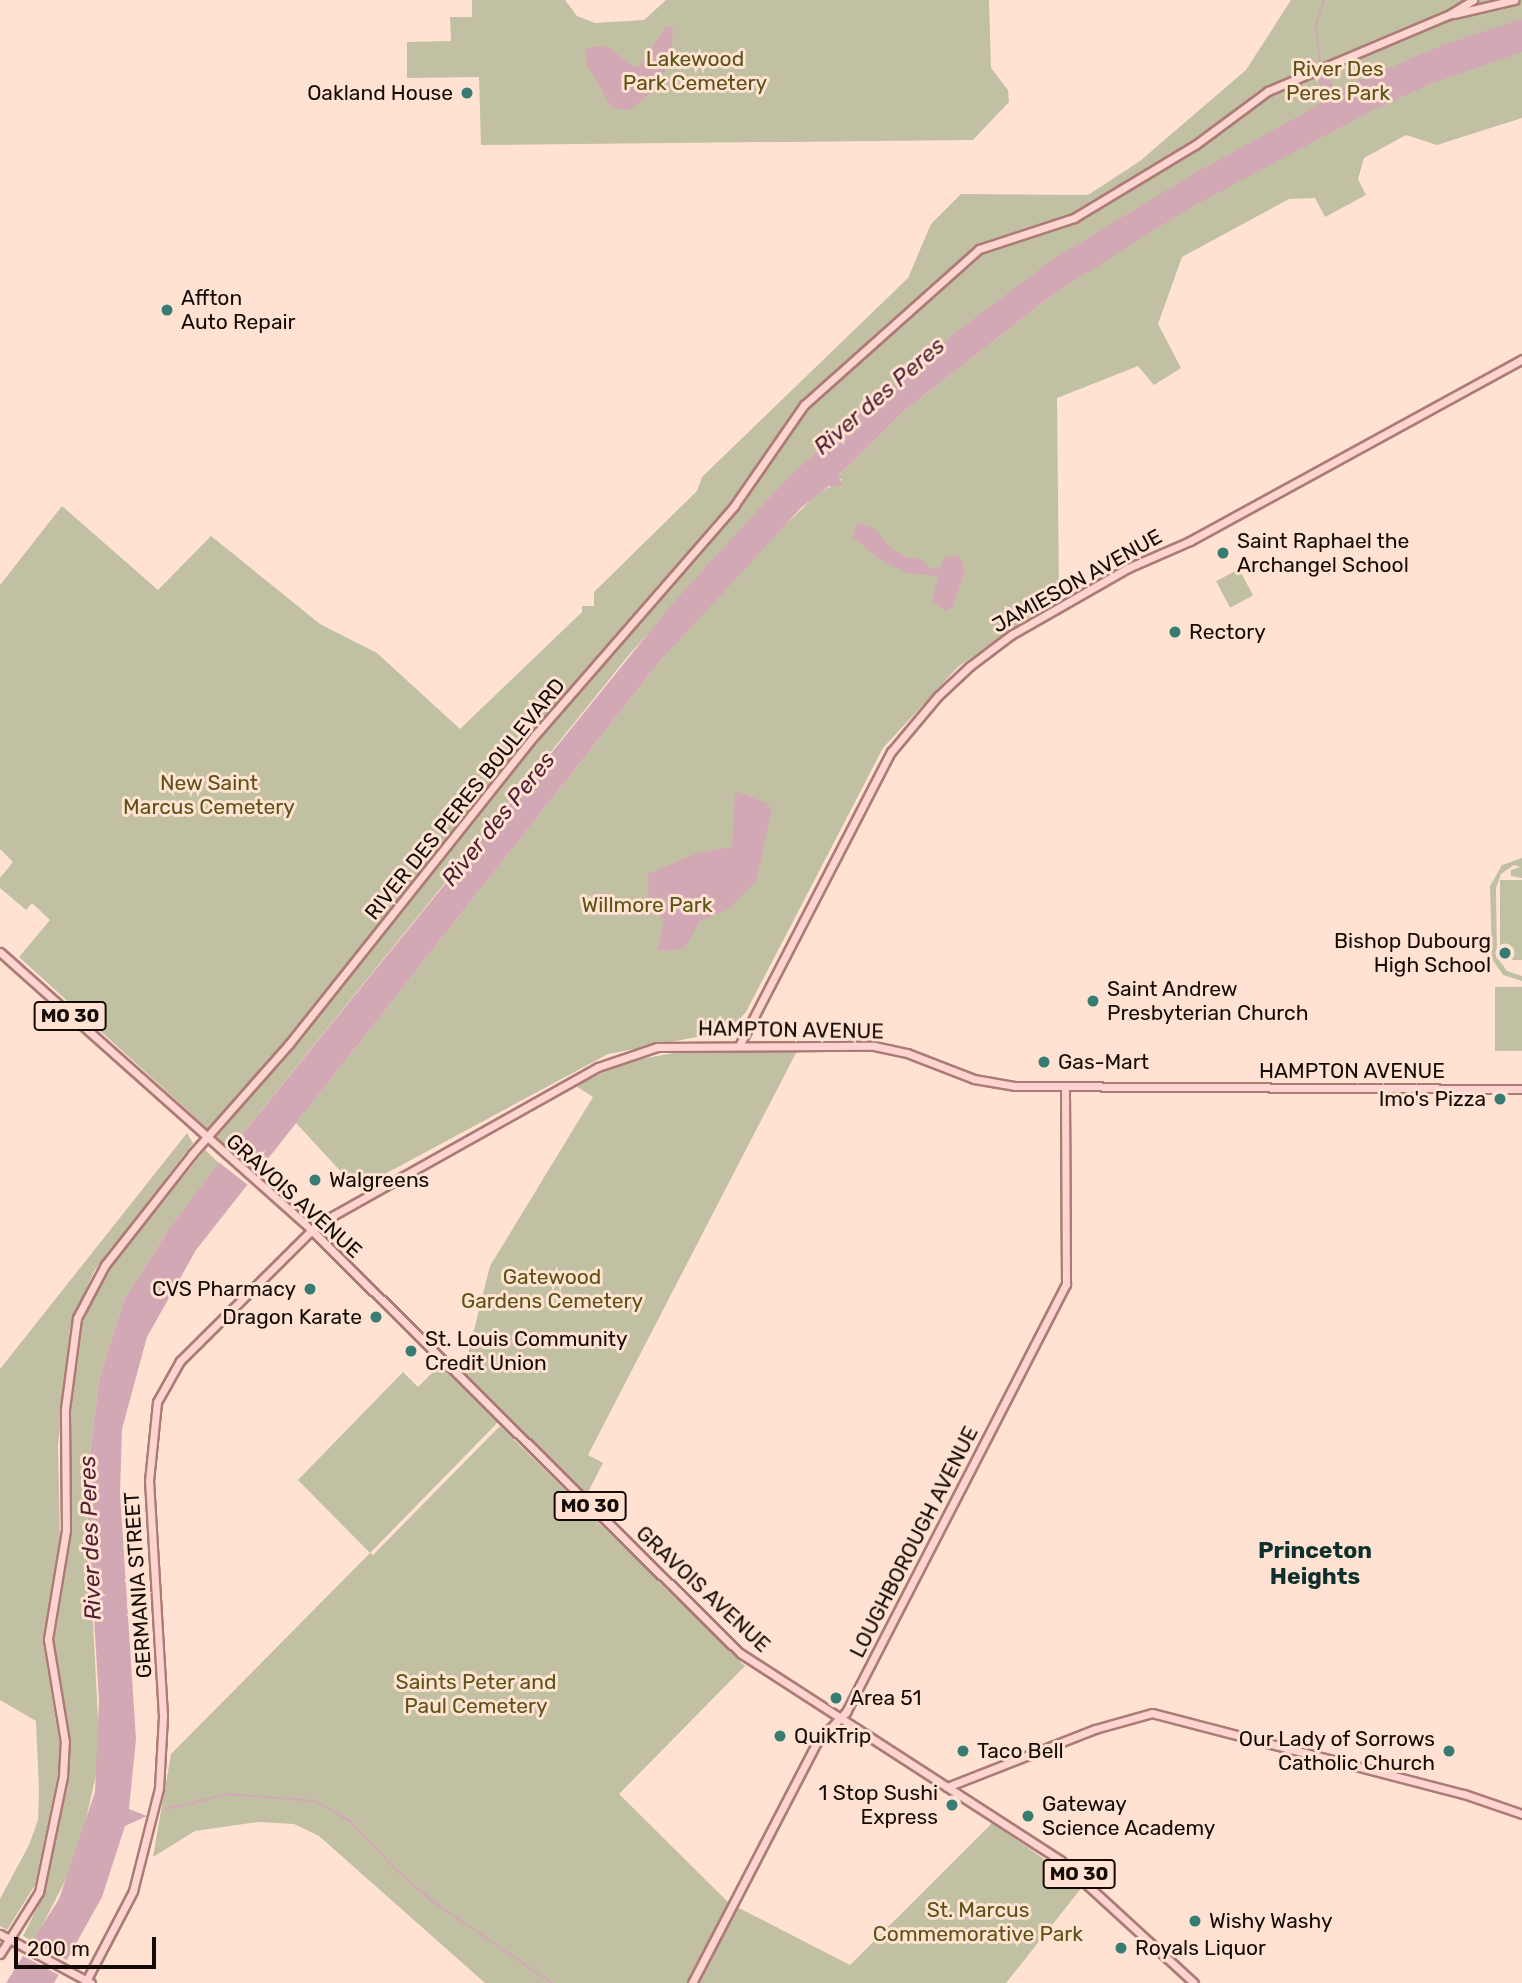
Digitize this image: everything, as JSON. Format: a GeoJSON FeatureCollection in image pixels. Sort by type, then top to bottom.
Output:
{"type":"FeatureCollection","features":[{"type":"Feature","properties":{"kind":"main road","name":"RIVER DES PERES BOULEVARD"},"geometry":{"type":"LineString","coordinates":[[0,1954],[11,1940],[40,1887],[64,1768],[65,1742],[48,1639],[65,1539],[63,1433],[75,1327],[94,1279],[205,1139],[277,1060],[536,734],[734,506],[804,405],[973,253],[998,240],[1079,215],[1187,150],[1261,95],[1450,14],[1473,0]]}},
{"type":"Feature","properties":{"kind":"main road","name":"RIVER DES PERES BOULEVARD"},"geometry":{"type":"LineString","coordinates":[[1450,14],[1514,0]]}},
{"type":"Feature","properties":{"kind":"main road","name":"JAMIESON AVENUE"},"geometry":{"type":"LineString","coordinates":[[740,1044],[891,752],[937,696],[971,666],[1011,635],[1128,568],[1190,541],[1522,359]]}},
{"type":"Feature","properties":{"kind":"main road","name":"GRAVOIS AVENUE"},"geometry":{"type":"LineString","coordinates":[[0,952],[205,1139],[310,1230],[740,1653],[1078,1873],[1194,1983]]}},
{"type":"Feature","properties":{"kind":"main road","name":"HAMPTON AVENUE"},"geometry":{"type":"LineString","coordinates":[[310,1230],[615,1059],[657,1047],[740,1044],[879,1047],[984,1082],[1065,1087],[1522,1089]]}},
{"type":"Feature","properties":{"kind":"main road","name":"LOUGHBOROUGH AVENUE"},"geometry":{"type":"LineString","coordinates":[[692,1983],[817,1742],[837,1718],[846,1712],[1066,1284],[1065,1087]]}},
{"type":"Feature","properties":{"kind":"main road","name":"GERMANIA STREET"},"geometry":{"type":"LineString","coordinates":[[88,1982],[133,1891],[159,1788],[163,1716],[149,1481],[157,1402],[180,1361],[310,1230]]}},
{"type":"Feature","properties":{"kind":"main road"},"geometry":{"type":"LineString","coordinates":[[947,1787],[1095,1729],[1152,1713],[1460,1792],[1522,1814]]}},
{"type":"Feature","properties":{"kind":"main road"},"geometry":{"type":"LineString","coordinates":[[0,1934],[88,1982]]}},
{"type":"Feature","properties":{"kind":"green space","name":"Lakewood Park Cemetery"},"geometry":{"type":"Polygon","coordinates":[[[472,0],[565,0],[577,16],[595,23],[644,20],[666,0],[989,0],[991,68],[1008,90],[1009,102],[973,140],[481,145],[479,77],[407,78],[407,42],[451,41],[450,17],[472,17],[472,0]]]}},
{"type":"Feature","properties":{"kind":"green space"},"geometry":{"type":"Polygon","coordinates":[[[1291,0],[1522,0],[1522,118],[1437,145],[1406,135],[1364,158],[1358,179],[1366,195],[1325,217],[1315,198],[1289,199],[1182,257],[1158,324],[1181,368],[1154,385],[1138,366],[1057,398],[1059,596],[958,667],[883,748],[746,1012],[728,1031],[608,1054],[357,1189],[296,1123],[661,660],[764,546],[817,494],[842,480],[838,477],[843,471],[904,411],[1055,293],[1055,259],[904,374],[778,488],[629,655],[230,1149],[19,957],[50,920],[32,903],[26,910],[0,888],[0,878],[13,862],[0,849],[0,585],[62,506],[158,590],[211,536],[320,624],[377,653],[460,729],[582,612],[582,606],[594,606],[594,592],[697,491],[702,477],[908,278],[931,224],[961,194],[1088,195],[1140,161],[1246,70],[1291,0]]]}},
{"type":"Feature","properties":{"kind":"green space"},"geometry":{"type":"Polygon","coordinates":[[[1239,569],[1253,595],[1230,608],[1216,581],[1239,569]]]}},
{"type":"Feature","properties":{"kind":"green space"},"geometry":{"type":"Polygon","coordinates":[[[1522,858],[1522,878],[1511,876],[1511,870],[1520,867],[1514,865],[1501,874],[1496,888],[1497,957],[1507,971],[1522,976],[1522,981],[1503,975],[1492,959],[1490,886],[1502,865],[1522,858]]]}},
{"type":"Feature","properties":{"kind":"green space"},"geometry":{"type":"Polygon","coordinates":[[[1500,880],[1522,880],[1522,960],[1500,960],[1500,880]]]}},
{"type":"Feature","properties":{"kind":"green space"},"geometry":{"type":"Polygon","coordinates":[[[1495,987],[1522,987],[1522,1051],[1495,1051],[1495,987]]]}},
{"type":"Feature","properties":{"kind":"green space","name":"Gatewood Gardens Cemetery"},"geometry":{"type":"Polygon","coordinates":[[[685,1051],[797,1051],[588,1455],[603,1463],[588,1492],[584,1493],[505,1415],[370,1553],[298,1480],[403,1372],[418,1387],[439,1366],[464,1370],[490,1266],[593,1097],[576,1086],[624,1062],[685,1051]]]}},
{"type":"Feature","properties":{"kind":"green space"},"geometry":{"type":"Polygon","coordinates":[[[187,1133],[193,1143],[94,1271],[70,1328],[58,1446],[60,1539],[43,1641],[59,1740],[59,1769],[35,1885],[7,1930],[0,1926],[0,1899],[29,1845],[38,1820],[39,1791],[36,1721],[0,1700],[0,1369],[187,1133]]]}},
{"type":"Feature","properties":{"kind":"green space"},"geometry":{"type":"Polygon","coordinates":[[[205,1150],[220,1164],[168,1230],[124,1300],[99,1379],[86,1488],[100,1757],[78,1855],[34,1942],[23,1936],[45,1892],[70,1764],[53,1641],[71,1530],[69,1429],[79,1332],[102,1277],[205,1150]]]}},
{"type":"Feature","properties":{"kind":"green space","name":"Saints Peter and Paul Cemetery"},"geometry":{"type":"Polygon","coordinates":[[[500,1426],[745,1666],[619,1794],[729,1903],[688,1983],[485,1983],[319,1836],[294,1824],[258,1822],[195,1831],[153,1857],[171,1754],[370,1553],[373,1555],[500,1426]]]}},
{"type":"Feature","properties":{"kind":"green space","name":"St. Marcus Commemorative Park"},"geometry":{"type":"Polygon","coordinates":[[[992,1823],[1083,1886],[1006,1983],[698,1983],[737,1907],[850,1965],[992,1823]]]}},
{"type":"Feature","properties":{"kind":"water","name":"River des Peres"},"geometry":{"type":"Polygon","coordinates":[[[1522,19],[1522,52],[1433,83],[1371,111],[1186,210],[1055,293],[904,411],[839,475],[842,486],[829,486],[801,508],[661,660],[196,1250],[147,1337],[122,1429],[120,1493],[136,1739],[129,1809],[147,1816],[125,1826],[102,1897],[54,1983],[6,1983],[59,1899],[95,1792],[99,1700],[86,1488],[99,1379],[124,1300],[168,1230],[230,1149],[673,603],[778,488],[857,413],[960,329],[1055,258],[1195,173],[1319,105],[1324,96],[1318,76],[1326,74],[1337,90],[1443,45],[1522,19]]]}},
{"type":"Feature","properties":{"kind":"water"},"geometry":{"type":"Polygon","coordinates":[[[666,26],[673,27],[672,51],[658,88],[629,110],[612,108],[587,65],[585,48],[607,46],[634,67],[640,66],[666,26]]]}},
{"type":"Feature","properties":{"kind":"water"},"geometry":{"type":"Polygon","coordinates":[[[857,523],[876,529],[890,548],[908,558],[922,559],[928,567],[939,569],[945,557],[959,555],[965,571],[953,607],[945,611],[932,601],[938,576],[906,573],[878,558],[853,537],[857,523]]]}},
{"type":"Feature","properties":{"kind":"water"},"geometry":{"type":"Polygon","coordinates":[[[735,791],[767,803],[772,810],[756,881],[729,909],[700,921],[684,949],[657,951],[664,920],[649,908],[648,874],[697,853],[732,847],[735,791]]]}},
{"type":"Feature","properties":{"kind":"pier"},"geometry":{"type":"Polygon","coordinates":[[[227,1147],[263,1175],[253,1189],[217,1160],[227,1147]]]}},
{"type":"Feature","properties":{"kind":"pier"},"geometry":{"type":"Polygon","coordinates":[[[31,1941],[72,1963],[65,1978],[23,1956],[31,1941]]]}},
{"type":"Feature","properties":{"kind":"waterway"},"geometry":{"type":"LineString","coordinates":[[1320,67],[1316,24],[1324,0]]}},
{"type":"Feature","properties":{"kind":"waterway"},"geometry":{"type":"LineString","coordinates":[[166,1809],[229,1794],[315,1801],[351,1822],[396,1870],[435,1903],[552,1983]]}},
{"type":"Feature","properties":{"kind":"place","name":"Oakland House"},"geometry":{"type":"Point","coordinates":[467,93]}},
{"type":"Feature","properties":{"kind":"place","name":"Affton Auto Repair"},"geometry":{"type":"Point","coordinates":[167,310]}},
{"type":"Feature","properties":{"kind":"place","name":"Saint Raphael the Archangel School"},"geometry":{"type":"Point","coordinates":[1223,553]}},
{"type":"Feature","properties":{"kind":"place","name":"Rectory"},"geometry":{"type":"Point","coordinates":[1175,632]}},
{"type":"Feature","properties":{"kind":"place","name":"Bishop Dubourg High School"},"geometry":{"type":"Point","coordinates":[1505,953]}},
{"type":"Feature","properties":{"kind":"place","name":"Saint Andrew Presbyterian Church"},"geometry":{"type":"Point","coordinates":[1093,1001]}},
{"type":"Feature","properties":{"kind":"place","name":"Gas-Mart"},"geometry":{"type":"Point","coordinates":[1044,1062]}},
{"type":"Feature","properties":{"kind":"place","name":"Imo's Pizza"},"geometry":{"type":"Point","coordinates":[1500,1099]}},
{"type":"Feature","properties":{"kind":"place","name":"Walgreens"},"geometry":{"type":"Point","coordinates":[315,1180]}},
{"type":"Feature","properties":{"kind":"place","name":"CVS Pharmacy"},"geometry":{"type":"Point","coordinates":[310,1289]}},
{"type":"Feature","properties":{"kind":"place","name":"Dragon Karate"},"geometry":{"type":"Point","coordinates":[376,1317]}},
{"type":"Feature","properties":{"kind":"place","name":"St. Louis Community Credit Union"},"geometry":{"type":"Point","coordinates":[411,1351]}},
{"type":"Feature","properties":{"kind":"place","name":"Area 51"},"geometry":{"type":"Point","coordinates":[836,1698]}},
{"type":"Feature","properties":{"kind":"place","name":"QuikTrip"},"geometry":{"type":"Point","coordinates":[780,1736]}},
{"type":"Feature","properties":{"kind":"place","name":"Taco Bell"},"geometry":{"type":"Point","coordinates":[963,1751]}},
{"type":"Feature","properties":{"kind":"place","name":"Our Lady of Sorrows Catholic Church"},"geometry":{"type":"Point","coordinates":[1449,1751]}},
{"type":"Feature","properties":{"kind":"place","name":"1 Stop Sushi Express"},"geometry":{"type":"Point","coordinates":[952,1805]}},
{"type":"Feature","properties":{"kind":"place","name":"Gateway Science Academy"},"geometry":{"type":"Point","coordinates":[1028,1816]}},
{"type":"Feature","properties":{"kind":"place","name":"Wishy Washy"},"geometry":{"type":"Point","coordinates":[1195,1921]}},
{"type":"Feature","properties":{"kind":"place","name":"Royals Liquor"},"geometry":{"type":"Point","coordinates":[1121,1948]}},
{"type":"Feature","properties":{"kind":"district","name":"Princeton Heights"},"geometry":{"type":"Point","coordinates":[1315,1563]}},
{"type":"Feature","properties":{"kind":"park label","name":"River Des Peres Park"},"geometry":{"type":"Point","coordinates":[1338,81]}},
{"type":"Feature","properties":{"kind":"park label","name":"New Saint Marcus Cemetery"},"geometry":{"type":"Point","coordinates":[209,795]}},
{"type":"Feature","properties":{"kind":"park label","name":"Willmore Park"},"geometry":{"type":"Point","coordinates":[647,905]}}]}
